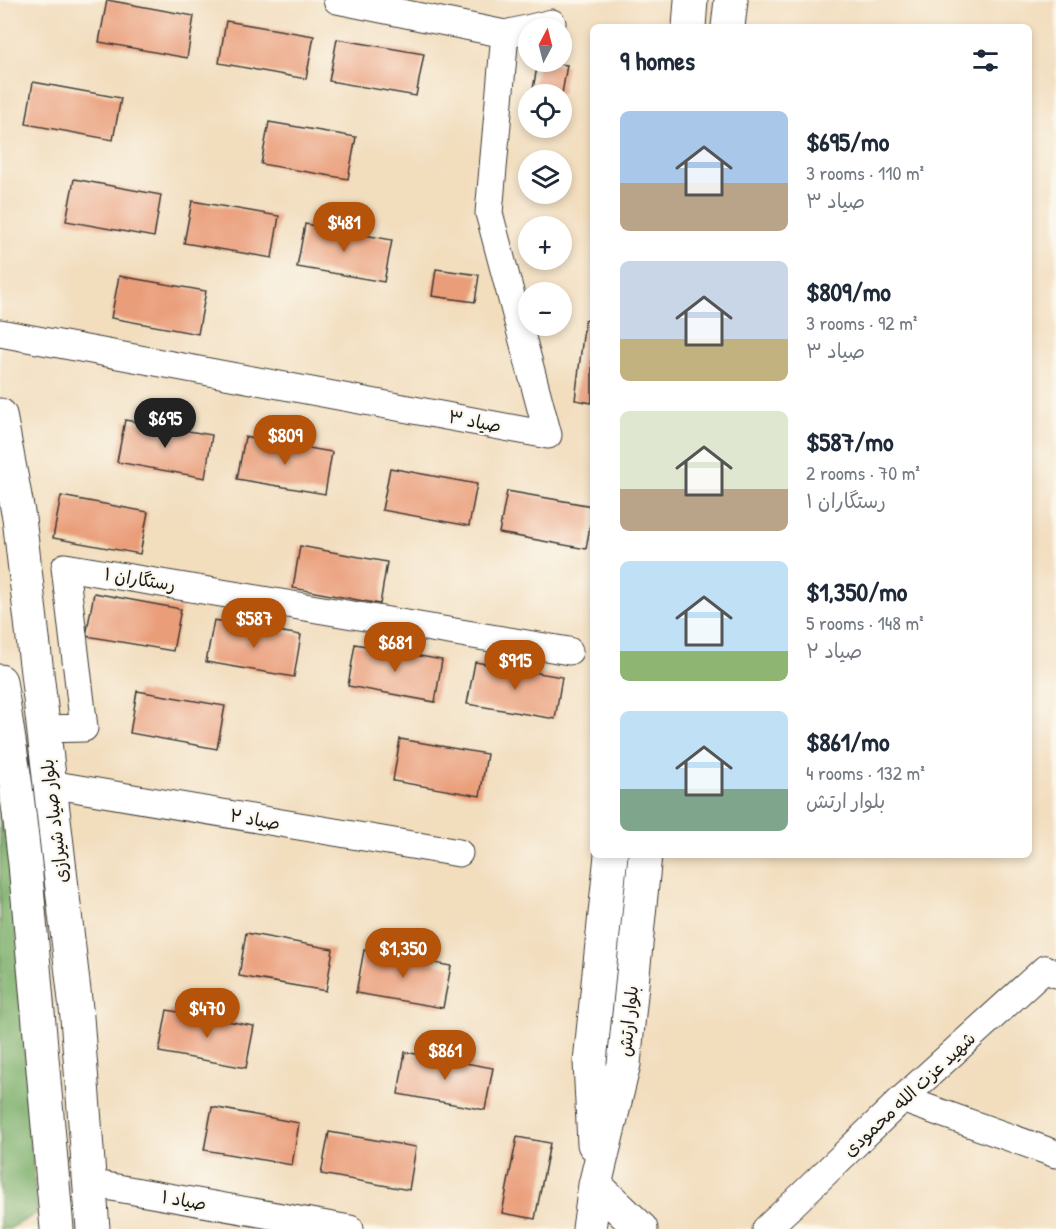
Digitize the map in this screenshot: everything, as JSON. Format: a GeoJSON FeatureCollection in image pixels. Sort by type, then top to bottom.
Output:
{"type":"FeatureCollection","features":[{"type":"Feature","properties":{"kind":"main road"},"geometry":{"type":"LineString","coordinates":[[689,24],[691,0]]}},
{"type":"Feature","properties":{"kind":"main road"},"geometry":{"type":"LineString","coordinates":[[728,24],[731,0]]}},
{"type":"Feature","properties":{"kind":"main road","name":"بلوار صیاد شیرازی"},"geometry":{"type":"LineString","coordinates":[[0,415],[19,518],[77,1017],[93,1229]]}},
{"type":"Feature","properties":{"kind":"main road","name":"بلوار صیاد شیرازی"},"geometry":{"type":"LineString","coordinates":[[0,681],[25,864],[57,1229]]}},
{"type":"Feature","properties":{"kind":"main road"},"geometry":{"type":"LineString","coordinates":[[12,761],[45,740]]}},
{"type":"Feature","properties":{"kind":"main road","name":"بلوار ارتش"},"geometry":{"type":"LineString","coordinates":[[595,1185],[590,1062],[611,858]]}},
{"type":"Feature","properties":{"kind":"main road","name":"بلوار ارتش"},"geometry":{"type":"LineString","coordinates":[[589,1229],[595,1185],[624,1064],[645,858]]}},
{"type":"Feature","properties":{"kind":"main road"},"geometry":{"type":"LineString","coordinates":[[53,1178],[90,1183]]}},
{"type":"Feature","properties":{"kind":"main road"},"geometry":{"type":"LineString","coordinates":[[595,1185],[641,1229]]}},
{"type":"Feature","properties":{"kind":"street"},"geometry":{"type":"LineString","coordinates":[[337,0],[505,34],[518,31]]}},
{"type":"Feature","properties":{"kind":"street","name":"صیاد ۳"},"geometry":{"type":"LineString","coordinates":[[0,333],[548,435],[489,213],[505,34]]}},
{"type":"Feature","properties":{"kind":"street","name":"رستگاران ۱"},"geometry":{"type":"LineString","coordinates":[[45,740],[84,728],[65,567],[569,651]]}},
{"type":"Feature","properties":{"kind":"street","name":"صیاد ۲"},"geometry":{"type":"LineString","coordinates":[[50,784],[459,853]]}},
{"type":"Feature","properties":{"kind":"street","name":"شهید عزت الله محمودی"},"geometry":{"type":"LineString","coordinates":[[766,1229],[902,1099],[1045,969],[1056,974]]}},
{"type":"Feature","properties":{"kind":"street"},"geometry":{"type":"LineString","coordinates":[[902,1099],[1056,1154]]}},
{"type":"Feature","properties":{"kind":"street","name":"صیاد ۱"},"geometry":{"type":"LineString","coordinates":[[90,1183],[350,1229]]}},
{"type":"Feature","properties":{"kind":"green space"},"geometry":{"type":"Polygon","coordinates":[[[0,748],[5,779],[37,1213],[9,1229],[0,1229],[0,748]]]}},
{"type":"Feature","properties":{"kind":"building"},"geometry":{"type":"Polygon","coordinates":[[[107,0],[194,16],[187,58],[99,42],[107,0]]]}},
{"type":"Feature","properties":{"kind":"building"},"geometry":{"type":"Polygon","coordinates":[[[226,21],[314,36],[306,79],[219,63],[226,21]]]}},
{"type":"Feature","properties":{"kind":"building"},"geometry":{"type":"Polygon","coordinates":[[[337,39],[424,54],[416,96],[329,81],[337,39]]]}},
{"type":"Feature","properties":{"kind":"building"},"geometry":{"type":"Polygon","coordinates":[[[536,72],[566,72],[564,84],[534,84],[536,72]]]}},
{"type":"Feature","properties":{"kind":"building"},"geometry":{"type":"Polygon","coordinates":[[[33,82],[121,98],[113,140],[26,124],[33,82]]]}},
{"type":"Feature","properties":{"kind":"building"},"geometry":{"type":"Polygon","coordinates":[[[269,122],[356,137],[348,179],[261,164],[269,122]]]}},
{"type":"Feature","properties":{"kind":"building"},"geometry":{"type":"Polygon","coordinates":[[[74,179],[161,195],[154,237],[66,221],[74,179]]]}},
{"type":"Feature","properties":{"kind":"building"},"geometry":{"type":"Polygon","coordinates":[[[192,201],[279,216],[272,258],[184,243],[192,201]]]}},
{"type":"Feature","properties":{"kind":"building"},"geometry":{"type":"Polygon","coordinates":[[[305,224],[392,240],[384,282],[297,267],[305,224]]]}},
{"type":"Feature","properties":{"kind":"building"},"geometry":{"type":"Polygon","coordinates":[[[436,269],[479,275],[475,302],[432,296],[436,269]]]}},
{"type":"Feature","properties":{"kind":"building"},"geometry":{"type":"Polygon","coordinates":[[[119,276],[206,291],[198,334],[111,318],[119,276]]]}},
{"type":"Feature","properties":{"kind":"building"},"geometry":{"type":"Polygon","coordinates":[[[585,320],[590,321],[590,403],[575,400],[585,320]]]}},
{"type":"Feature","properties":{"kind":"building"},"geometry":{"type":"Polygon","coordinates":[[[125,420],[212,435],[205,478],[117,462],[125,420]]]}},
{"type":"Feature","properties":{"kind":"building"},"geometry":{"type":"Polygon","coordinates":[[[245,437],[332,452],[325,494],[237,479],[245,437]]]}},
{"type":"Feature","properties":{"kind":"building"},"geometry":{"type":"Polygon","coordinates":[[[390,468],[477,484],[469,526],[382,510],[390,468]]]}},
{"type":"Feature","properties":{"kind":"building"},"geometry":{"type":"Polygon","coordinates":[[[507,491],[590,506],[590,526],[586,549],[499,533],[507,491]]]}},
{"type":"Feature","properties":{"kind":"building"},"geometry":{"type":"Polygon","coordinates":[[[61,496],[148,512],[140,554],[53,538],[61,496]]]}},
{"type":"Feature","properties":{"kind":"building"},"geometry":{"type":"Polygon","coordinates":[[[300,546],[387,562],[380,604],[293,588],[300,546]]]}},
{"type":"Feature","properties":{"kind":"building"},"geometry":{"type":"Polygon","coordinates":[[[94,593],[181,609],[173,651],[86,636],[94,593]]]}},
{"type":"Feature","properties":{"kind":"building"},"geometry":{"type":"Polygon","coordinates":[[[214,620],[301,635],[294,677],[206,662],[214,620]]]}},
{"type":"Feature","properties":{"kind":"building"},"geometry":{"type":"Polygon","coordinates":[[[355,644],[442,660],[435,702],[348,686],[355,644]]]}},
{"type":"Feature","properties":{"kind":"building"},"geometry":{"type":"Polygon","coordinates":[[[475,662],[562,677],[555,719],[467,704],[475,662]]]}},
{"type":"Feature","properties":{"kind":"building"},"geometry":{"type":"Polygon","coordinates":[[[137,691],[225,706],[217,749],[130,733],[137,691]]]}},
{"type":"Feature","properties":{"kind":"building"},"geometry":{"type":"Polygon","coordinates":[[[400,739],[487,754],[480,796],[393,781],[400,739]]]}},
{"type":"Feature","properties":{"kind":"building"},"geometry":{"type":"Polygon","coordinates":[[[246,933],[333,949],[326,991],[239,976],[246,933]]]}},
{"type":"Feature","properties":{"kind":"building"},"geometry":{"type":"Polygon","coordinates":[[[364,950],[451,966],[443,1008],[356,993],[364,950]]]}},
{"type":"Feature","properties":{"kind":"building"},"geometry":{"type":"Polygon","coordinates":[[[167,1010],[254,1026],[246,1068],[159,1052],[167,1010]]]}},
{"type":"Feature","properties":{"kind":"building"},"geometry":{"type":"Polygon","coordinates":[[[405,1052],[493,1068],[485,1110],[398,1094],[405,1052]]]}},
{"type":"Feature","properties":{"kind":"building"},"geometry":{"type":"Polygon","coordinates":[[[212,1107],[299,1123],[292,1165],[204,1150],[212,1107]]]}},
{"type":"Feature","properties":{"kind":"building"},"geometry":{"type":"Polygon","coordinates":[[[329,1132],[416,1147],[409,1190],[321,1174],[329,1132]]]}},
{"type":"Feature","properties":{"kind":"building"},"geometry":{"type":"Polygon","coordinates":[[[517,1137],[550,1143],[535,1219],[502,1213],[517,1137]]]}}]}
